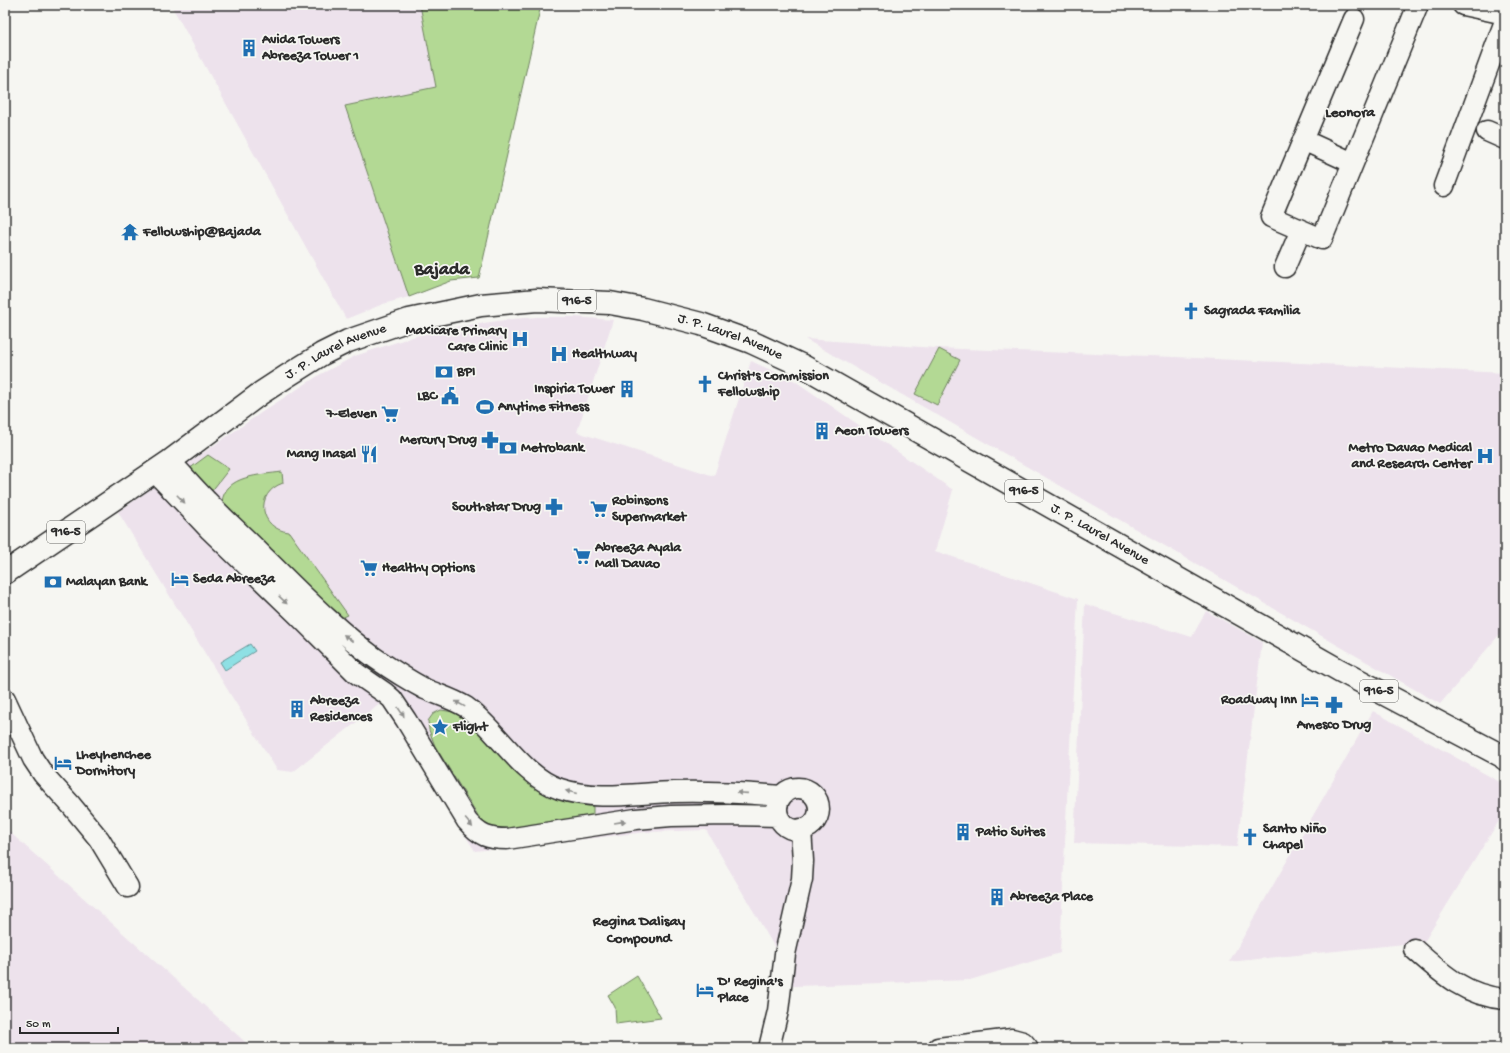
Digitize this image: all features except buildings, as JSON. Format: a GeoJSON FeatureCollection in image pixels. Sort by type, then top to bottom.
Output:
{"type":"FeatureCollection","features":[{"type":"Feature","properties":{"kind":"main road","name":"J. P. Laurel Avenue"},"geometry":{"type":"LineString","coordinates":[[5,573],[162,466],[261,393],[305,364],[348,341],[409,320],[481,305],[531,301],[604,302],[643,309],[724,331],[757,344],[803,366],[1339,670],[1504,757]]}},
{"type":"Feature","properties":{"kind":"street"},"geometry":{"type":"LineString","coordinates":[[1354,19],[1271,217],[1322,239],[1418,5]]}},
{"type":"Feature","properties":{"kind":"street"},"geometry":{"type":"LineString","coordinates":[[1463,5],[1505,14]]}},
{"type":"Feature","properties":{"kind":"street"},"geometry":{"type":"LineString","coordinates":[[1444,186],[1499,57],[1505,21]]}},
{"type":"Feature","properties":{"kind":"street"},"geometry":{"type":"LineString","coordinates":[[1303,140],[1353,163]]}},
{"type":"Feature","properties":{"kind":"street"},"geometry":{"type":"LineString","coordinates":[[1285,267],[1301,230]]}},
{"type":"Feature","properties":{"kind":"street"},"geometry":{"type":"LineString","coordinates":[[162,466],[208,502],[313,606],[343,633],[375,658],[402,676],[426,689],[447,697],[464,706],[479,718],[528,769],[543,782],[572,792],[598,795],[731,792],[781,796]]}},
{"type":"Feature","properties":{"kind":"street"},"geometry":{"type":"LineString","coordinates":[[162,466],[210,530],[356,673],[392,699],[410,726],[459,809],[476,831],[495,839],[507,839],[671,816],[778,816]]}},
{"type":"Feature","properties":{"kind":"street"},"geometry":{"type":"LineString","coordinates":[[5,699],[33,759],[43,774],[71,805],[98,839],[128,887]]}},
{"type":"Feature","properties":{"kind":"street"},"geometry":{"type":"LineString","coordinates":[[797,788],[808,790],[816,798],[818,810],[817,817],[808,827],[794,829],[788,827],[778,816],[778,802],[781,796],[791,789],[797,788]]}},
{"type":"Feature","properties":{"kind":"street"},"geometry":{"type":"LineString","coordinates":[[598,795],[600,825]]}},
{"type":"Feature","properties":{"kind":"street"},"geometry":{"type":"LineString","coordinates":[[769,1048],[781,993],[785,954],[802,879],[803,861],[801,829]]}},
{"type":"Feature","properties":{"kind":"street"},"geometry":{"type":"LineString","coordinates":[[1414,949],[1454,982],[1467,990],[1484,996],[1505,1000]]}},
{"type":"Feature","properties":{"kind":"street"},"geometry":{"type":"LineString","coordinates":[[938,1048],[1012,1039],[1022,1042],[1027,1048]]}},
{"type":"Feature","properties":{"kind":"shaded area"},"geometry":{"type":"Polygon","coordinates":[[[171,5],[420,5],[436,87],[345,106],[409,297],[383,304],[346,319],[171,5]]]}},
{"type":"Feature","properties":{"kind":"shaded area"},"geometry":{"type":"Polygon","coordinates":[[[538,317],[575,317],[613,320],[577,432],[714,476],[751,361],[795,381],[953,490],[935,551],[1078,599],[1060,953],[970,980],[796,986],[774,985],[778,953],[706,830],[647,832],[475,851],[381,703],[293,772],[277,770],[118,512],[268,408],[321,374],[355,356],[412,337],[448,328],[538,317]]]}},
{"type":"Feature","properties":{"kind":"shaded area"},"geometry":{"type":"Polygon","coordinates":[[[805,339],[936,348],[1175,357],[1505,373],[1505,628],[1440,704],[805,339]]]}},
{"type":"Feature","properties":{"kind":"shaded area"},"geometry":{"type":"Polygon","coordinates":[[[1085,604],[1192,637],[1206,611],[1262,642],[1237,847],[1074,843],[1085,604]]]}},
{"type":"Feature","properties":{"kind":"shaded area"},"geometry":{"type":"Polygon","coordinates":[[[1373,711],[1505,785],[1505,811],[1424,942],[1229,962],[1373,711]]]}},
{"type":"Feature","properties":{"kind":"shaded area"},"geometry":{"type":"Polygon","coordinates":[[[5,828],[252,1048],[5,1048],[5,828]]]}},
{"type":"Feature","properties":{"kind":"green space"},"geometry":{"type":"Polygon","coordinates":[[[420,5],[541,5],[479,278],[451,281],[409,297],[345,106],[436,87],[420,5]]]}},
{"type":"Feature","properties":{"kind":"green space"},"geometry":{"type":"Polygon","coordinates":[[[939,349],[960,360],[937,405],[915,394],[939,349]]]}},
{"type":"Feature","properties":{"kind":"green space"},"geometry":{"type":"Polygon","coordinates":[[[208,455],[229,469],[211,492],[189,469],[208,455]]]}},
{"type":"Feature","properties":{"kind":"green space"},"geometry":{"type":"Polygon","coordinates":[[[282,472],[283,483],[267,494],[264,502],[266,518],[271,524],[279,529],[289,532],[348,615],[337,620],[222,502],[225,493],[230,486],[237,481],[255,476],[282,472]]]}},
{"type":"Feature","properties":{"kind":"green space"},"geometry":{"type":"Polygon","coordinates":[[[441,710],[454,712],[475,728],[593,803],[593,820],[497,832],[484,825],[435,746],[429,730],[428,721],[433,714],[441,710]]]}},
{"type":"Feature","properties":{"kind":"green space"},"geometry":{"type":"Polygon","coordinates":[[[637,976],[661,1018],[616,1024],[615,1007],[608,995],[637,976]]]}},
{"type":"Feature","properties":{"kind":"water"},"geometry":{"type":"Polygon","coordinates":[[[250,644],[255,651],[225,670],[220,662],[250,644]]]}},
{"type":"Feature","properties":{"kind":"place","name":"Avida Towers Abreeza Tower 1"},"geometry":{"type":"Point","coordinates":[249,48]}},
{"type":"Feature","properties":{"kind":"place","name":"Fellowship@Bajada"},"geometry":{"type":"Point","coordinates":[130,232]}},
{"type":"Feature","properties":{"kind":"place","name":"Sagrada Familia"},"geometry":{"type":"Point","coordinates":[1191,311]}},
{"type":"Feature","properties":{"kind":"place","name":"Maxicare Primary Care Clinic"},"geometry":{"type":"Point","coordinates":[520,339]}},
{"type":"Feature","properties":{"kind":"place","name":"Healthway"},"geometry":{"type":"Point","coordinates":[559,354]}},
{"type":"Feature","properties":{"kind":"place","name":"BPI"},"geometry":{"type":"Point","coordinates":[444,372]}},
{"type":"Feature","properties":{"kind":"place","name":"Christ's Commission Fellowship"},"geometry":{"type":"Point","coordinates":[705,384]}},
{"type":"Feature","properties":{"kind":"place","name":"Inspiria Tower"},"geometry":{"type":"Point","coordinates":[627,389]}},
{"type":"Feature","properties":{"kind":"place","name":"LBC"},"geometry":{"type":"Point","coordinates":[450,396]}},
{"type":"Feature","properties":{"kind":"place","name":"Anytime Fitness"},"geometry":{"type":"Point","coordinates":[485,407]}},
{"type":"Feature","properties":{"kind":"place","name":"7-Eleven"},"geometry":{"type":"Point","coordinates":[390,414]}},
{"type":"Feature","properties":{"kind":"place","name":"Aeon Towers"},"geometry":{"type":"Point","coordinates":[822,431]}},
{"type":"Feature","properties":{"kind":"place","name":"Mercury Drug"},"geometry":{"type":"Point","coordinates":[490,440]}},
{"type":"Feature","properties":{"kind":"place","name":"Metrobank"},"geometry":{"type":"Point","coordinates":[508,448]}},
{"type":"Feature","properties":{"kind":"place","name":"Mang Inasal"},"geometry":{"type":"Point","coordinates":[369,454]}},
{"type":"Feature","properties":{"kind":"place","name":"Metro Davao Medical and Research Center"},"geometry":{"type":"Point","coordinates":[1485,456]}},
{"type":"Feature","properties":{"kind":"place","name":"Southstar Drug"},"geometry":{"type":"Point","coordinates":[554,507]}},
{"type":"Feature","properties":{"kind":"place","name":"Robinsons Supermarket"},"geometry":{"type":"Point","coordinates":[599,509]}},
{"type":"Feature","properties":{"kind":"place","name":"Abreeza Ayala Mall Davao"},"geometry":{"type":"Point","coordinates":[582,556]}},
{"type":"Feature","properties":{"kind":"place","name":"Healthy Options"},"geometry":{"type":"Point","coordinates":[369,568]}},
{"type":"Feature","properties":{"kind":"place","name":"Seda Abreeza"},"geometry":{"type":"Point","coordinates":[180,579]}},
{"type":"Feature","properties":{"kind":"place","name":"Malayan Bank"},"geometry":{"type":"Point","coordinates":[53,582]}},
{"type":"Feature","properties":{"kind":"place","name":"Roadway Inn"},"geometry":{"type":"Point","coordinates":[1310,700]}},
{"type":"Feature","properties":{"kind":"place","name":"Amesco Drug"},"geometry":{"type":"Point","coordinates":[1334,705]}},
{"type":"Feature","properties":{"kind":"place","name":"Abreeza Residences"},"geometry":{"type":"Point","coordinates":[297,709]}},
{"type":"Feature","properties":{"kind":"place","name":"Flight"},"geometry":{"type":"Point","coordinates":[440,727]}},
{"type":"Feature","properties":{"kind":"place","name":"Lheyhenchee Dormitory"},"geometry":{"type":"Point","coordinates":[63,763]}},
{"type":"Feature","properties":{"kind":"place","name":"Patio Suites"},"geometry":{"type":"Point","coordinates":[963,832]}},
{"type":"Feature","properties":{"kind":"place","name":"Santo Niño Chapel"},"geometry":{"type":"Point","coordinates":[1250,837]}},
{"type":"Feature","properties":{"kind":"place","name":"Abreeza Place"},"geometry":{"type":"Point","coordinates":[997,897]}},
{"type":"Feature","properties":{"kind":"place","name":"D' Regina's Place"},"geometry":{"type":"Point","coordinates":[705,990]}},
{"type":"Feature","properties":{"kind":"district","name":"Leonora"},"geometry":{"type":"Point","coordinates":[1350,113]}},
{"type":"Feature","properties":{"kind":"district","name":"Bajada"},"geometry":{"type":"Point","coordinates":[442,270]}},
{"type":"Feature","properties":{"kind":"district","name":"Regina Dalisay Compound"},"geometry":{"type":"Point","coordinates":[639,930]}}]}
